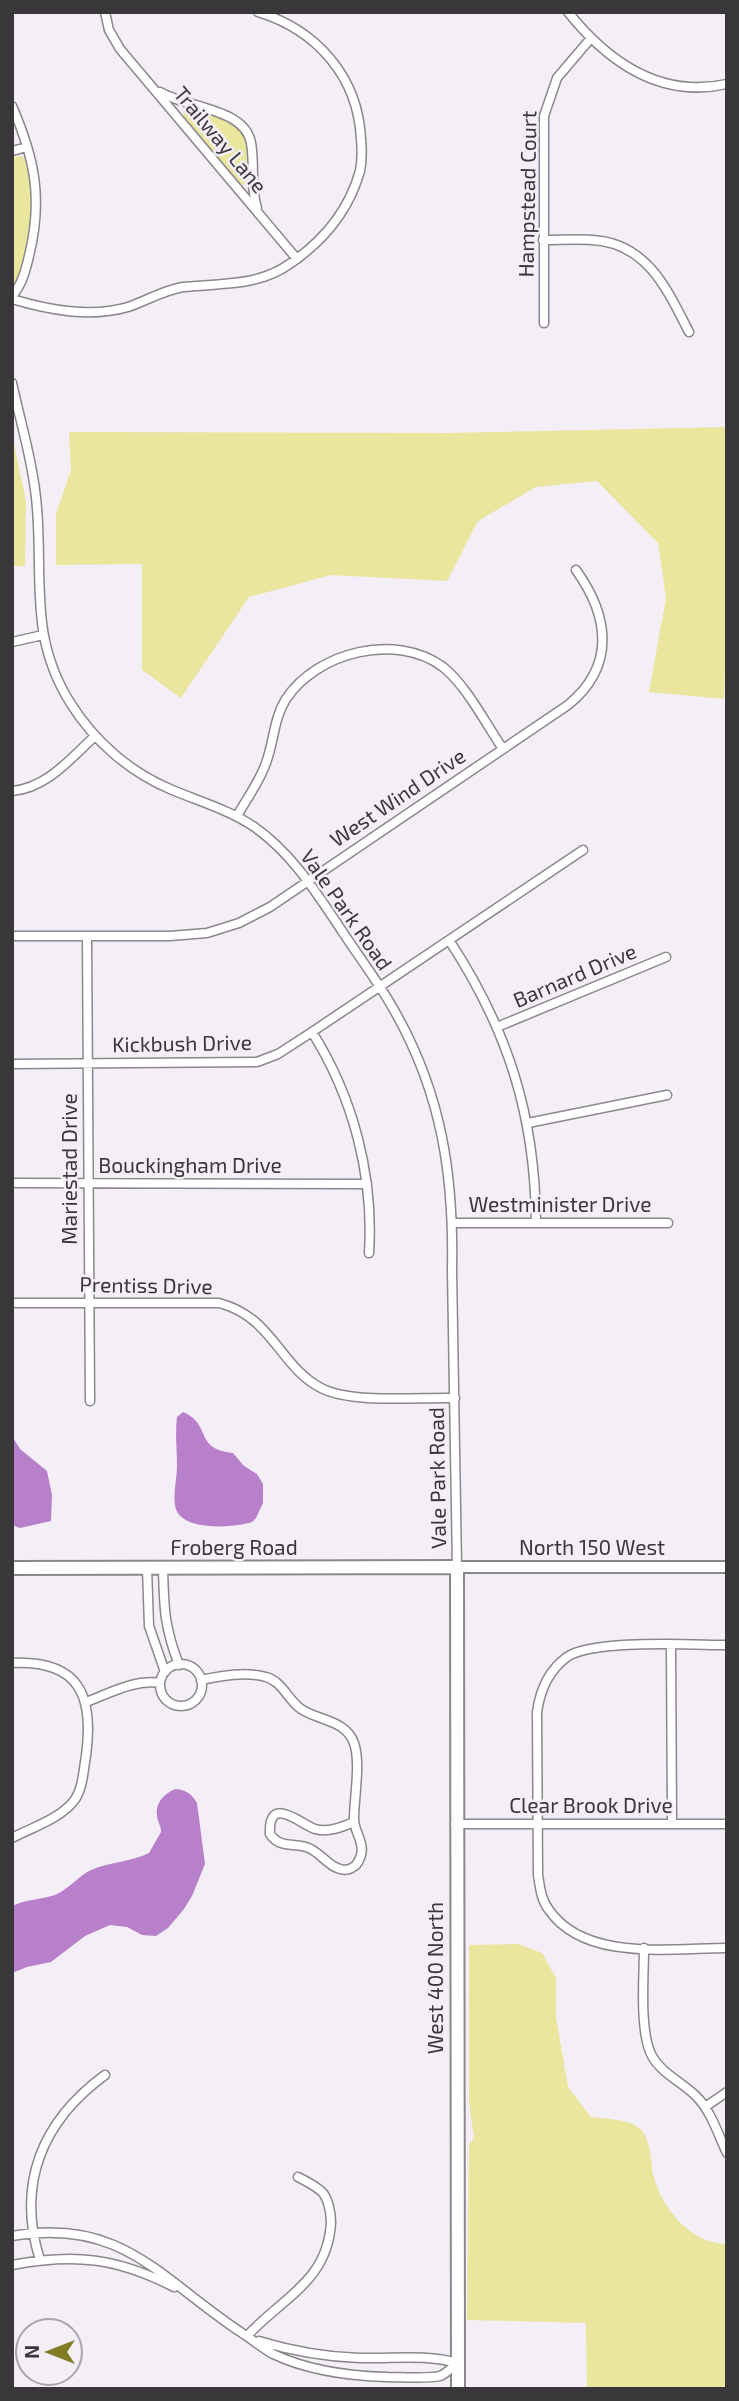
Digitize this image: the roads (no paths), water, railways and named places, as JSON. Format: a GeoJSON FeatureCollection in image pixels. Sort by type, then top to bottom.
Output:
{"type":"FeatureCollection","features":[{"type":"Feature","properties":{"kind":"main road","name":"Froberg Road"},"geometry":{"type":"LineString","coordinates":[[12,1567],[457,1567]]}},
{"type":"Feature","properties":{"kind":"main road","name":"West 400 North"},"geometry":{"type":"LineString","coordinates":[[457,1567],[457,2389]]}},
{"type":"Feature","properties":{"kind":"street","name":"Trailway Lane"},"geometry":{"type":"LineString","coordinates":[[105,12],[114,40],[297,259]]}},
{"type":"Feature","properties":{"kind":"street"},"geometry":{"type":"LineString","coordinates":[[12,106],[27,146],[37,190],[36,226],[26,268],[12,298],[52,310],[114,310],[180,288],[234,285],[275,273],[297,259],[326,233],[348,200],[361,168],[361,125],[347,82],[324,50],[295,27],[258,12]]}},
{"type":"Feature","properties":{"kind":"street"},"geometry":{"type":"LineString","coordinates":[[568,12],[591,38],[638,74],[662,83],[701,88],[727,84]]}},
{"type":"Feature","properties":{"kind":"street","name":"Hampstead Court"},"geometry":{"type":"LineString","coordinates":[[544,323],[544,116],[547,102],[561,72],[591,38]]}},
{"type":"Feature","properties":{"kind":"street","name":"Trailway Lane"},"geometry":{"type":"LineString","coordinates":[[154,88],[181,102],[233,118],[244,128],[251,144],[254,195],[259,214]]}},
{"type":"Feature","properties":{"kind":"street"},"geometry":{"type":"LineString","coordinates":[[12,151],[27,146]]}},
{"type":"Feature","properties":{"kind":"street"},"geometry":{"type":"LineString","coordinates":[[543,240],[607,242],[634,252],[658,275],[689,332]]}},
{"type":"Feature","properties":{"kind":"street","name":"Vale Park Road"},"geometry":{"type":"LineString","coordinates":[[12,383],[37,508],[38,592],[43,635],[52,666],[64,692],[94,736],[120,759],[154,781],[237,816],[273,842],[308,880],[379,987],[412,1045],[433,1101],[447,1159],[453,1223],[457,1567]]}},
{"type":"Feature","properties":{"kind":"street","name":"West Wind Drive"},"geometry":{"type":"LineString","coordinates":[[12,936],[170,936],[207,933],[239,923],[270,907],[568,705],[586,688],[601,655],[603,625],[591,592],[576,570]]}},
{"type":"Feature","properties":{"kind":"street"},"geometry":{"type":"LineString","coordinates":[[12,642],[43,635]]}},
{"type":"Feature","properties":{"kind":"street"},"geometry":{"type":"LineString","coordinates":[[237,816],[266,764],[277,718],[287,697],[302,680],[348,655],[398,650],[419,655],[443,667],[456,680],[503,749]]}},
{"type":"Feature","properties":{"kind":"street"},"geometry":{"type":"LineString","coordinates":[[12,791],[33,787],[46,779],[94,736]]}},
{"type":"Feature","properties":{"kind":"street","name":"Kickbush Drive"},"geometry":{"type":"LineString","coordinates":[[12,1064],[257,1062],[278,1054],[313,1032],[583,850]]}},
{"type":"Feature","properties":{"kind":"street","name":"Mariestad Drive"},"geometry":{"type":"LineString","coordinates":[[87,936],[90,1401]]}},
{"type":"Feature","properties":{"kind":"street"},"geometry":{"type":"LineString","coordinates":[[449,940],[470,973],[497,1027],[514,1074],[528,1123],[536,1222]]}},
{"type":"Feature","properties":{"kind":"street","name":"Barnard Drive"},"geometry":{"type":"LineString","coordinates":[[497,1027],[666,957]]}},
{"type":"Feature","properties":{"kind":"street"},"geometry":{"type":"LineString","coordinates":[[313,1032],[350,1112],[361,1148],[367,1184],[369,1253]]}},
{"type":"Feature","properties":{"kind":"street"},"geometry":{"type":"LineString","coordinates":[[528,1123],[667,1095]]}},
{"type":"Feature","properties":{"kind":"street","name":"Bouckingham Drive"},"geometry":{"type":"LineString","coordinates":[[12,1183],[367,1184]]}},
{"type":"Feature","properties":{"kind":"street","name":"Westminister Drive"},"geometry":{"type":"LineString","coordinates":[[453,1223],[668,1223]]}},
{"type":"Feature","properties":{"kind":"street","name":"Prentiss Drive"},"geometry":{"type":"LineString","coordinates":[[12,1303],[225,1305],[262,1327],[301,1373],[324,1389],[353,1396],[455,1398]]}},
{"type":"Feature","properties":{"kind":"street"},"geometry":{"type":"LineString","coordinates":[[163,1567],[167,1633],[179,1664]]}},
{"type":"Feature","properties":{"kind":"street","name":"North 150 West"},"geometry":{"type":"LineString","coordinates":[[457,1567],[727,1567]]}},
{"type":"Feature","properties":{"kind":"street"},"geometry":{"type":"LineString","coordinates":[[147,1568],[149,1626],[165,1672]]}},
{"type":"Feature","properties":{"kind":"street"},"geometry":{"type":"LineString","coordinates":[[671,1644],[672,1823]]}},
{"type":"Feature","properties":{"kind":"street"},"geometry":{"type":"LineString","coordinates":[[727,1645],[671,1644],[581,1650],[567,1657],[555,1669],[540,1695],[537,1712],[538,1875],[542,1897],[549,1911],[561,1923],[588,1940],[605,1946],[727,1948]]}},
{"type":"Feature","properties":{"kind":"street"},"geometry":{"type":"LineString","coordinates":[[12,1663],[41,1664],[72,1679],[86,1702],[89,1720],[82,1780],[76,1797],[62,1811],[12,1838]]}},
{"type":"Feature","properties":{"kind":"street"},"geometry":{"type":"LineString","coordinates":[[179,1664],[196,1671],[201,1680],[198,1697],[183,1706],[176,1706],[165,1699],[160,1683],[165,1672],[179,1664]]}},
{"type":"Feature","properties":{"kind":"street"},"geometry":{"type":"LineString","coordinates":[[201,1680],[249,1675],[270,1678],[299,1707],[346,1730],[355,1746],[357,1755],[354,1822],[360,1836],[361,1854],[356,1865],[345,1870],[338,1869],[306,1847],[281,1844],[274,1840],[270,1834],[272,1820],[276,1815],[290,1814],[314,1829],[323,1830],[354,1822]]}},
{"type":"Feature","properties":{"kind":"street"},"geometry":{"type":"LineString","coordinates":[[86,1702],[131,1685],[160,1683]]}},
{"type":"Feature","properties":{"kind":"street","name":"Clear Brook Drive"},"geometry":{"type":"LineString","coordinates":[[455,1824],[727,1824]]}},
{"type":"Feature","properties":{"kind":"street"},"geometry":{"type":"LineString","coordinates":[[644,1948],[645,2027],[650,2053],[658,2065],[705,2107],[727,2153]]}},
{"type":"Feature","properties":{"kind":"street"},"geometry":{"type":"LineString","coordinates":[[40,2260],[32,2234],[31,2198],[33,2179],[46,2140],[69,2105],[105,2075]]}},
{"type":"Feature","properties":{"kind":"street"},"geometry":{"type":"LineString","coordinates":[[705,2107],[727,2092]]}},
{"type":"Feature","properties":{"kind":"street"},"geometry":{"type":"LineString","coordinates":[[247,2336],[267,2314],[306,2284],[321,2264],[330,2238],[331,2215],[324,2193],[298,2177]]}},
{"type":"Feature","properties":{"kind":"street"},"geometry":{"type":"LineString","coordinates":[[12,2236],[77,2234],[101,2239],[147,2261],[186,2293],[247,2336],[272,2353],[295,2363],[356,2376],[441,2376],[457,2363]]}},
{"type":"Feature","properties":{"kind":"street"},"geometry":{"type":"LineString","coordinates":[[12,2265],[40,2260],[88,2258],[142,2272],[186,2293]]}},
{"type":"Feature","properties":{"kind":"street"},"geometry":{"type":"LineString","coordinates":[[247,2336],[281,2348],[321,2356],[441,2358],[457,2363]]}}]}
